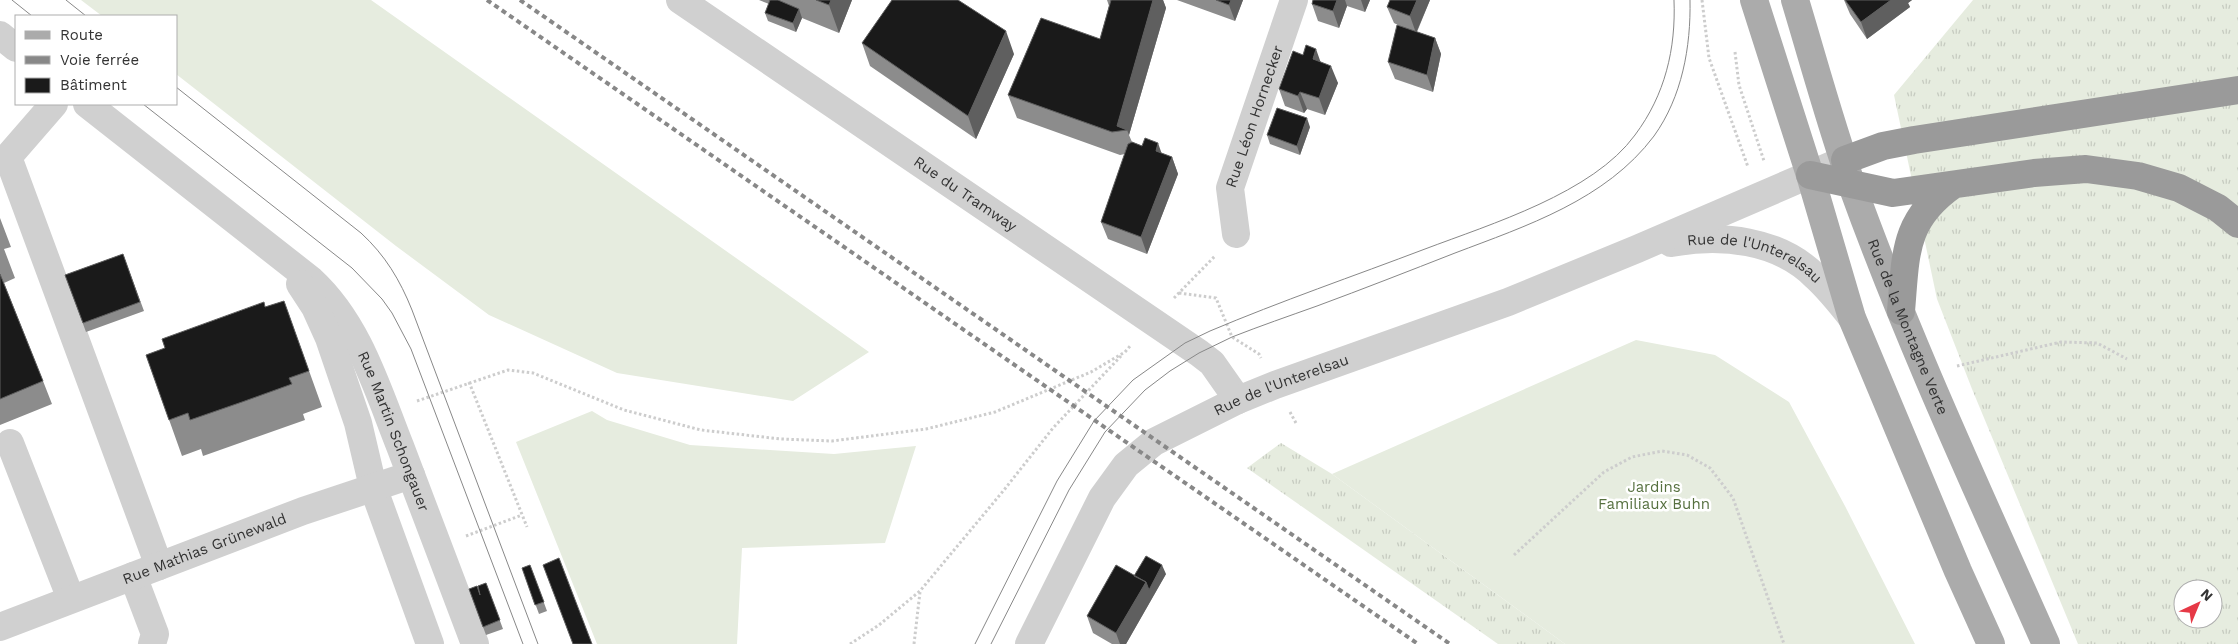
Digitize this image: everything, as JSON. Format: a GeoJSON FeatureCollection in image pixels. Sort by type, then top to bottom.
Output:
{"type":"FeatureCollection","features":[{"type":"Feature","properties":{"kind":"highway"},"geometry":{"type":"LineString","coordinates":[[1845,160],[1883,146],[1914,140],[2238,90]]}},
{"type":"Feature","properties":{"kind":"highway"},"geometry":{"type":"LineString","coordinates":[[1810,175],[1853,186],[1893,193],[2034,173],[2086,168],[2138,176],[2179,188],[2218,208],[2238,224]]}},
{"type":"Feature","properties":{"kind":"highway"},"geometry":{"type":"LineString","coordinates":[[1901,311],[1906,257],[1914,227],[1924,210],[1936,197],[1953,185]]}},
{"type":"Feature","properties":{"kind":"main road"},"geometry":{"type":"LineString","coordinates":[[1754,0],[1810,175],[1852,318],[1958,571],[1991,644]]}},
{"type":"Feature","properties":{"kind":"main road","name":"Rue de la Montagne Verte"},"geometry":{"type":"LineString","coordinates":[[1795,0],[1853,186],[1901,311],[1926,373],[2046,644]]}},
{"type":"Feature","properties":{"kind":"street","name":"Rue du Tramway"},"geometry":{"type":"LineString","coordinates":[[680,0],[1212,363],[1238,400]]}},
{"type":"Feature","properties":{"kind":"street","name":"Rue Léon Hornecker"},"geometry":{"type":"LineString","coordinates":[[1236,234],[1230,188],[1294,0]]}},
{"type":"Feature","properties":{"kind":"street"},"geometry":{"type":"LineString","coordinates":[[0,35],[15,47]]}},
{"type":"Feature","properties":{"kind":"street"},"geometry":{"type":"LineString","coordinates":[[53,105],[4,150],[159,566]]}},
{"type":"Feature","properties":{"kind":"street","name":"Rue Martin Schongauer"},"geometry":{"type":"LineString","coordinates":[[88,105],[318,286],[341,313],[355,336],[386,412],[475,644]]}},
{"type":"Feature","properties":{"kind":"street","name":"Rue de l'Unterelsau"},"geometry":{"type":"LineString","coordinates":[[1029,644],[1102,498],[1118,474],[1135,456],[1154,442],[1238,400],[1508,302],[1638,249],[1845,160]]}},
{"type":"Feature","properties":{"kind":"street","name":"Rue de l'Unterelsau"},"geometry":{"type":"LineString","coordinates":[[1638,249],[1716,238],[1752,242],[1795,260],[1815,275],[1852,318]]}},
{"type":"Feature","properties":{"kind":"street","name":"Rue Martin Schongauer"},"geometry":{"type":"LineString","coordinates":[[268,247],[300,284],[315,307],[329,338],[358,423],[373,487],[430,644]]}},
{"type":"Feature","properties":{"kind":"street"},"geometry":{"type":"LineString","coordinates":[[10,443],[72,599]]}},
{"type":"Feature","properties":{"kind":"street","name":"Rue Mathias Grünewald"},"geometry":{"type":"LineString","coordinates":[[0,626],[373,487],[411,476]]}},
{"type":"Feature","properties":{"kind":"street"},"geometry":{"type":"LineString","coordinates":[[133,576],[154,634],[152,644]]}},
{"type":"Feature","properties":{"kind":"path"},"geometry":{"type":"LineString","coordinates":[[1702,0],[1709,58],[1766,193]]}},
{"type":"Feature","properties":{"kind":"path"},"geometry":{"type":"LineString","coordinates":[[1735,50],[1739,85],[1766,193]]}},
{"type":"Feature","properties":{"kind":"path"},"geometry":{"type":"LineString","coordinates":[[850,644],[878,625],[920,591],[1053,428],[1154,322],[1178,293],[1236,234]]}},
{"type":"Feature","properties":{"kind":"path"},"geometry":{"type":"LineString","coordinates":[[1178,293],[1216,298],[1232,338],[1260,354],[1297,425]]}},
{"type":"Feature","properties":{"kind":"path"},"geometry":{"type":"LineString","coordinates":[[1926,373],[2061,342],[2097,343],[2127,359]]}},
{"type":"Feature","properties":{"kind":"path"},"geometry":{"type":"LineString","coordinates":[[386,412],[468,382],[508,370],[533,373],[624,410],[701,430],[772,438],[832,441],[926,429],[995,412],[1091,372],[1125,352]]}},
{"type":"Feature","properties":{"kind":"path"},"geometry":{"type":"LineString","coordinates":[[468,382],[527,527]]}},
{"type":"Feature","properties":{"kind":"path"},"geometry":{"type":"LineString","coordinates":[[1514,555],[1604,472],[1632,457],[1662,450],[1688,455],[1710,468],[1733,498],[1784,644]]}},
{"type":"Feature","properties":{"kind":"path"},"geometry":{"type":"LineString","coordinates":[[914,644],[920,591]]}},
{"type":"Feature","properties":{"kind":"green space"},"geometry":{"type":"Polygon","coordinates":[[[81,0],[371,0],[869,352],[793,401],[617,373],[489,315],[396,246],[178,76],[178,15],[101,15],[81,0]]]}},
{"type":"Feature","properties":{"kind":"green space"},"geometry":{"type":"Polygon","coordinates":[[[1973,0],[2238,0],[2238,644],[2078,644],[1972,389],[1937,299],[1894,95],[1973,0]]]}},
{"type":"Feature","properties":{"kind":"green space","name":"Jardins Familiaux Buhn"},"geometry":{"type":"Polygon","coordinates":[[[1636,340],[1715,355],[1789,402],[1845,506],[1915,644],[1565,644],[1332,474],[1636,340]]]}},
{"type":"Feature","properties":{"kind":"green space"},"geometry":{"type":"Polygon","coordinates":[[[592,411],[607,420],[690,445],[834,454],[916,446],[885,543],[742,548],[737,644],[597,644],[516,442],[592,411]]]}},
{"type":"Feature","properties":{"kind":"green space"},"geometry":{"type":"Polygon","coordinates":[[[1281,443],[1332,474],[1565,644],[1498,644],[1247,468],[1281,443]]]}},
{"type":"Feature","properties":{"kind":"building"},"geometry":{"type":"Polygon","coordinates":[[[770,0],[778,0],[799,9],[793,23],[765,13],[770,0]]]}},
{"type":"Feature","properties":{"kind":"building"},"geometry":{"type":"Polygon","coordinates":[[[816,0],[831,0],[829,5],[816,0]]]}},
{"type":"Feature","properties":{"kind":"building"},"geometry":{"type":"Polygon","coordinates":[[[892,0],[958,0],[1006,31],[968,116],[862,43],[892,0]]]}},
{"type":"Feature","properties":{"kind":"building"},"geometry":{"type":"Polygon","coordinates":[[[1111,0],[1153,0],[1117,126],[1127,130],[1112,132],[1008,95],[1041,18],[1100,39],[1111,0]]]}},
{"type":"Feature","properties":{"kind":"building"},"geometry":{"type":"Polygon","coordinates":[[[1216,0],[1231,0],[1229,5],[1216,0]]]}},
{"type":"Feature","properties":{"kind":"building"},"geometry":{"type":"Polygon","coordinates":[[[1313,0],[1337,0],[1333,11],[1312,4],[1313,0]]]}},
{"type":"Feature","properties":{"kind":"building"},"geometry":{"type":"Polygon","coordinates":[[[1390,0],[1417,0],[1410,16],[1387,7],[1390,0]]]}},
{"type":"Feature","properties":{"kind":"building"},"geometry":{"type":"Polygon","coordinates":[[[1845,0],[1891,0],[1861,22],[1845,0]]]}},
{"type":"Feature","properties":{"kind":"building"},"geometry":{"type":"Polygon","coordinates":[[[1397,25],[1435,38],[1427,75],[1388,62],[1397,25]]]}},
{"type":"Feature","properties":{"kind":"building"},"geometry":{"type":"Polygon","coordinates":[[[1306,45],[1316,49],[1313,59],[1331,66],[1319,98],[1300,92],[1298,96],[1279,89],[1293,51],[1303,55],[1306,45]]]}},
{"type":"Feature","properties":{"kind":"building"},"geometry":{"type":"Polygon","coordinates":[[[1277,108],[1307,118],[1297,146],[1267,135],[1277,108]]]}},
{"type":"Feature","properties":{"kind":"building"},"geometry":{"type":"Polygon","coordinates":[[[1145,138],[1158,143],[1156,151],[1172,157],[1141,237],[1101,222],[1128,144],[1132,142],[1142,146],[1145,138]]]}},
{"type":"Feature","properties":{"kind":"building"},"geometry":{"type":"Polygon","coordinates":[[[123,254],[140,302],[83,323],[65,275],[123,254]]]}},
{"type":"Feature","properties":{"kind":"building"},"geometry":{"type":"Polygon","coordinates":[[[0,274],[43,381],[0,399],[0,274]]]}},
{"type":"Feature","properties":{"kind":"building"},"geometry":{"type":"Polygon","coordinates":[[[284,301],[309,371],[289,378],[292,384],[242,402],[190,420],[188,413],[169,420],[146,355],[165,348],[162,339],[264,302],[265,307],[284,301]]]}},
{"type":"Feature","properties":{"kind":"building"},"geometry":{"type":"Polygon","coordinates":[[[1146,556],[1162,565],[1149,590],[1146,582],[1134,576],[1146,556]]]}},
{"type":"Feature","properties":{"kind":"building"},"geometry":{"type":"Polygon","coordinates":[[[559,558],[592,644],[573,644],[543,565],[559,558]]]}},
{"type":"Feature","properties":{"kind":"building"},"geometry":{"type":"Polygon","coordinates":[[[530,565],[544,602],[535,605],[522,568],[530,565]]]}},
{"type":"Feature","properties":{"kind":"building"},"geometry":{"type":"Polygon","coordinates":[[[1116,565],[1146,582],[1116,633],[1087,616],[1116,565]]]}},
{"type":"Feature","properties":{"kind":"building"},"geometry":{"type":"Polygon","coordinates":[[[486,583],[500,620],[483,627],[469,589],[477,586],[480,595],[478,586],[486,583]]]}},
{"type":"Feature","properties":{"kind":"tram line"},"geometry":{"type":"LineString","coordinates":[[12,0],[31,15]]}},
{"type":"Feature","properties":{"kind":"tram line"},"geometry":{"type":"LineString","coordinates":[[66,0],[85,15]]}},
{"type":"Feature","properties":{"kind":"tram line"},"geometry":{"type":"LineString","coordinates":[[975,644],[1057,481],[1094,421],[1133,380],[1185,343],[1210,331],[1480,229],[1539,204],[1568,190],[1594,174],[1617,156],[1635,135],[1654,104],[1661,88],[1670,54],[1673,36],[1674,0]]}},
{"type":"Feature","properties":{"kind":"tram line"},"geometry":{"type":"LineString","coordinates":[[991,644],[1069,490],[1105,432],[1145,390],[1170,371],[1199,353],[1232,337],[1352,293],[1537,221],[1589,194],[1613,177],[1635,158],[1654,136],[1672,105],[1683,71],[1689,36],[1690,0]]}},
{"type":"Feature","properties":{"kind":"tram line"},"geometry":{"type":"LineString","coordinates":[[178,89],[361,233],[370,241],[391,268],[412,310],[538,644]]}},
{"type":"Feature","properties":{"kind":"tram line"},"geometry":{"type":"LineString","coordinates":[[144,105],[352,268],[382,299],[392,313],[411,349],[523,644]]}},
{"type":"Feature","properties":{"kind":"railway"},"geometry":{"type":"LineString","coordinates":[[487,0],[1418,644]]}},
{"type":"Feature","properties":{"kind":"railway"},"geometry":{"type":"LineString","coordinates":[[520,0],[1450,644]]}}]}
